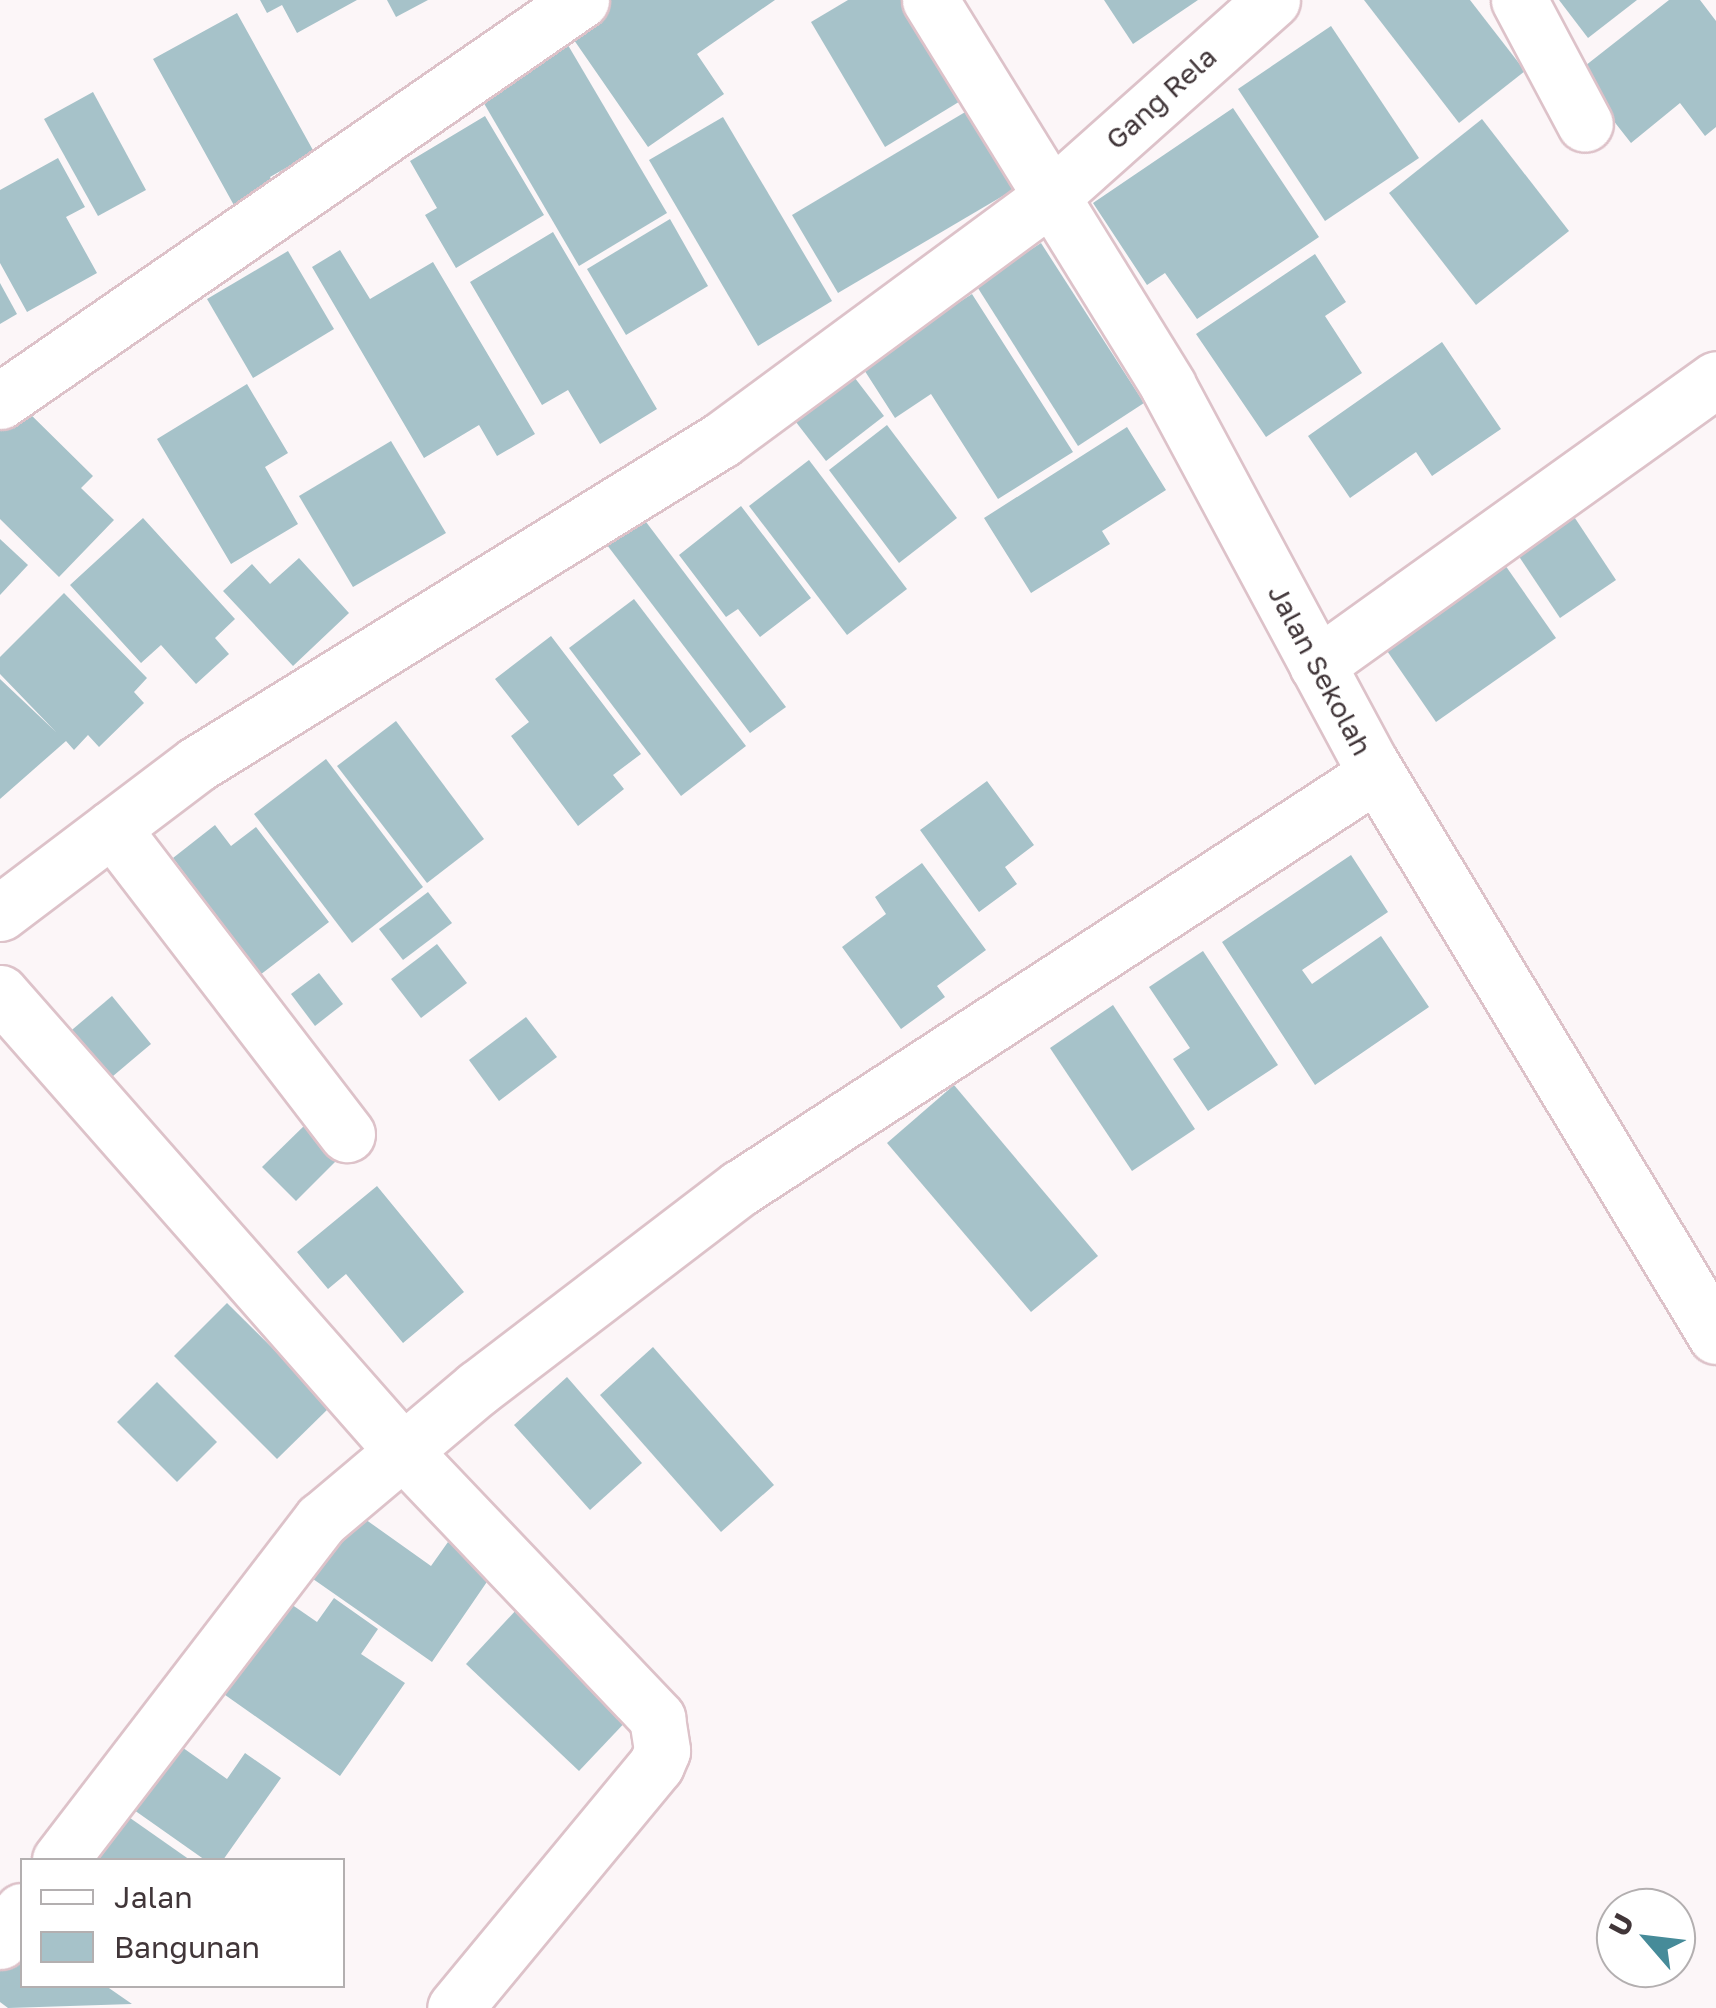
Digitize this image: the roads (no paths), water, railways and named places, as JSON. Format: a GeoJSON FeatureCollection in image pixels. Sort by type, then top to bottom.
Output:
{"type":"FeatureCollection","features":[{"type":"Feature","properties":{"kind":"street"},"geometry":{"type":"LineString","coordinates":[[0,401],[581,0]]}},
{"type":"Feature","properties":{"kind":"street","name":"Jalan Sekolah"},"geometry":{"type":"LineString","coordinates":[[930,0],[1168,386],[1376,774],[1716,1336]]}},
{"type":"Feature","properties":{"kind":"street","name":"Gang Rela"},"geometry":{"type":"LineString","coordinates":[[0,913],[197,764],[720,440],[1051,196],[1272,0]]}},
{"type":"Feature","properties":{"kind":"street"},"geometry":{"type":"LineString","coordinates":[[1519,0],[1585,124]]}},
{"type":"Feature","properties":{"kind":"street"},"geometry":{"type":"LineString","coordinates":[[1318,665],[1716,379]]}},
{"type":"Feature","properties":{"kind":"street"},"geometry":{"type":"LineString","coordinates":[[62,1858],[321,1520],[403,1452],[740,1188],[1376,774]]}},
{"type":"Feature","properties":{"kind":"street"},"geometry":{"type":"LineString","coordinates":[[112,828],[347,1134]]}},
{"type":"Feature","properties":{"kind":"street"},"geometry":{"type":"LineString","coordinates":[[0,994],[403,1452],[657,1718],[662,1732],[656,1765],[455,2008]]}},
{"type":"Feature","properties":{"kind":"street"},"geometry":{"type":"LineString","coordinates":[[0,1940],[20,1914]]}}]}
